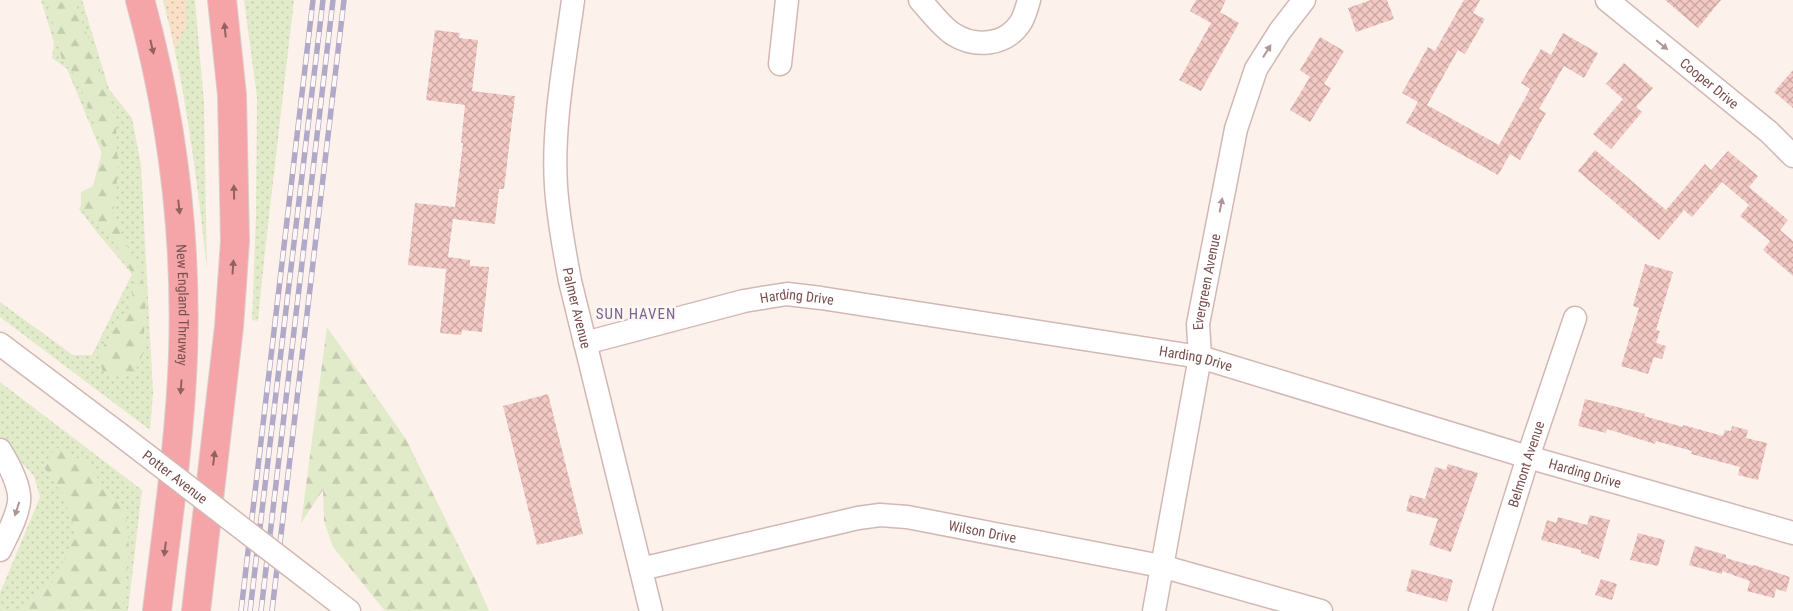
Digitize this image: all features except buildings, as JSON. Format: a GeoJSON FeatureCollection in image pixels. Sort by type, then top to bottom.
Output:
{"type":"FeatureCollection","features":[{"type":"Feature","properties":{"kind":"highway","name":"New England Thruway"},"geometry":{"type":"LineString","coordinates":[[140,0],[162,91],[173,158],[180,224],[183,289],[183,355],[179,422],[157,611]]}},
{"type":"Feature","properties":{"kind":"highway"},"geometry":{"type":"LineString","coordinates":[[196,611],[229,327],[235,241],[232,95],[222,0]]}},
{"type":"Feature","properties":{"kind":"street","name":"Palmer Avenue"},"geometry":{"type":"LineString","coordinates":[[574,0],[560,96],[556,185],[561,231],[570,281],[651,611]]}},
{"type":"Feature","properties":{"kind":"street"},"geometry":{"type":"LineString","coordinates":[[780,64],[787,0]]}},
{"type":"Feature","properties":{"kind":"street"},"geometry":{"type":"LineString","coordinates":[[920,0],[951,33],[967,41],[982,43],[996,42],[1012,34],[1022,21],[1029,0]]}},
{"type":"Feature","properties":{"kind":"street","name":"Evergreen Avenue"},"geometry":{"type":"LineString","coordinates":[[1154,611],[1200,357],[1198,324],[1236,129],[1256,69],[1280,31],[1304,0]]}},
{"type":"Feature","properties":{"kind":"street","name":"Cooper Drive"},"geometry":{"type":"LineString","coordinates":[[1607,0],[1769,132],[1793,156]]}},
{"type":"Feature","properties":{"kind":"street","name":"Harding Drive"},"geometry":{"type":"LineString","coordinates":[[585,343],[744,301],[788,294],[1200,357],[1528,457],[1793,532]]}},
{"type":"Feature","properties":{"kind":"street","name":"Belmont Avenue"},"geometry":{"type":"LineString","coordinates":[[1480,611],[1528,457],[1575,318]]}},
{"type":"Feature","properties":{"kind":"street","name":"Potter Avenue"},"geometry":{"type":"LineString","coordinates":[[0,344],[350,611]]}},
{"type":"Feature","properties":{"kind":"street"},"geometry":{"type":"LineString","coordinates":[[0,550],[20,501],[16,481],[5,458]]}},
{"type":"Feature","properties":{"kind":"street","name":"Wilson Drive"},"geometry":{"type":"LineString","coordinates":[[641,569],[858,518],[880,515],[907,517],[1161,566],[1321,611]]}},
{"type":"Feature","properties":{"kind":"green space"},"geometry":{"type":"Polygon","coordinates":[[[41,0],[82,0],[109,89],[132,118],[141,165],[153,393],[150,430],[0,317],[0,302],[73,355],[92,355],[132,274],[79,209],[106,163],[67,69],[52,58],[54,43],[41,0]]]}},
{"type":"Feature","properties":{"kind":"green space"},"geometry":{"type":"Polygon","coordinates":[[[47,0],[74,0],[108,92],[116,125],[118,171],[113,214],[140,271],[146,294],[143,354],[133,375],[123,377],[103,372],[98,356],[112,332],[128,313],[136,280],[116,245],[81,206],[81,192],[93,186],[103,147],[77,78],[62,60],[47,0]]]}},
{"type":"Feature","properties":{"kind":"green space"},"geometry":{"type":"Polygon","coordinates":[[[163,0],[195,0],[204,103],[207,270],[195,168],[178,67],[163,0]]]}},
{"type":"Feature","properties":{"kind":"green space"},"geometry":{"type":"Polygon","coordinates":[[[244,0],[294,0],[258,321],[252,320],[256,216],[257,97],[244,0]]]}},
{"type":"Feature","properties":{"kind":"green space"},"geometry":{"type":"Polygon","coordinates":[[[327,327],[406,439],[489,611],[385,611],[333,547],[324,521],[323,490],[301,523],[327,327]]]}},
{"type":"Feature","properties":{"kind":"green space"},"geometry":{"type":"Polygon","coordinates":[[[0,382],[142,490],[128,611],[0,611],[0,593],[40,497],[34,476],[0,439],[0,382]]]}},
{"type":"Feature","properties":{"kind":"green space"},"geometry":{"type":"Polygon","coordinates":[[[56,447],[85,462],[126,514],[129,549],[122,611],[20,611],[25,602],[54,581],[76,533],[63,495],[43,466],[56,447]]]}},
{"type":"Feature","properties":{"kind":"sand"},"geometry":{"type":"Polygon","coordinates":[[[165,0],[185,0],[186,26],[175,48],[165,0]]]}},
{"type":"Feature","properties":{"kind":"railway"},"geometry":{"type":"LineString","coordinates":[[241,611],[313,0]]}},
{"type":"Feature","properties":{"kind":"railway"},"geometry":{"type":"LineString","coordinates":[[250,611],[323,0]]}},
{"type":"Feature","properties":{"kind":"railway"},"geometry":{"type":"LineString","coordinates":[[261,611],[333,0]]}},
{"type":"Feature","properties":{"kind":"railway"},"geometry":{"type":"LineString","coordinates":[[272,611],[344,0]]}},
{"type":"Feature","properties":{"kind":"district","name":"SUN HAVEN"},"geometry":{"type":"Point","coordinates":[636,314]}}]}
